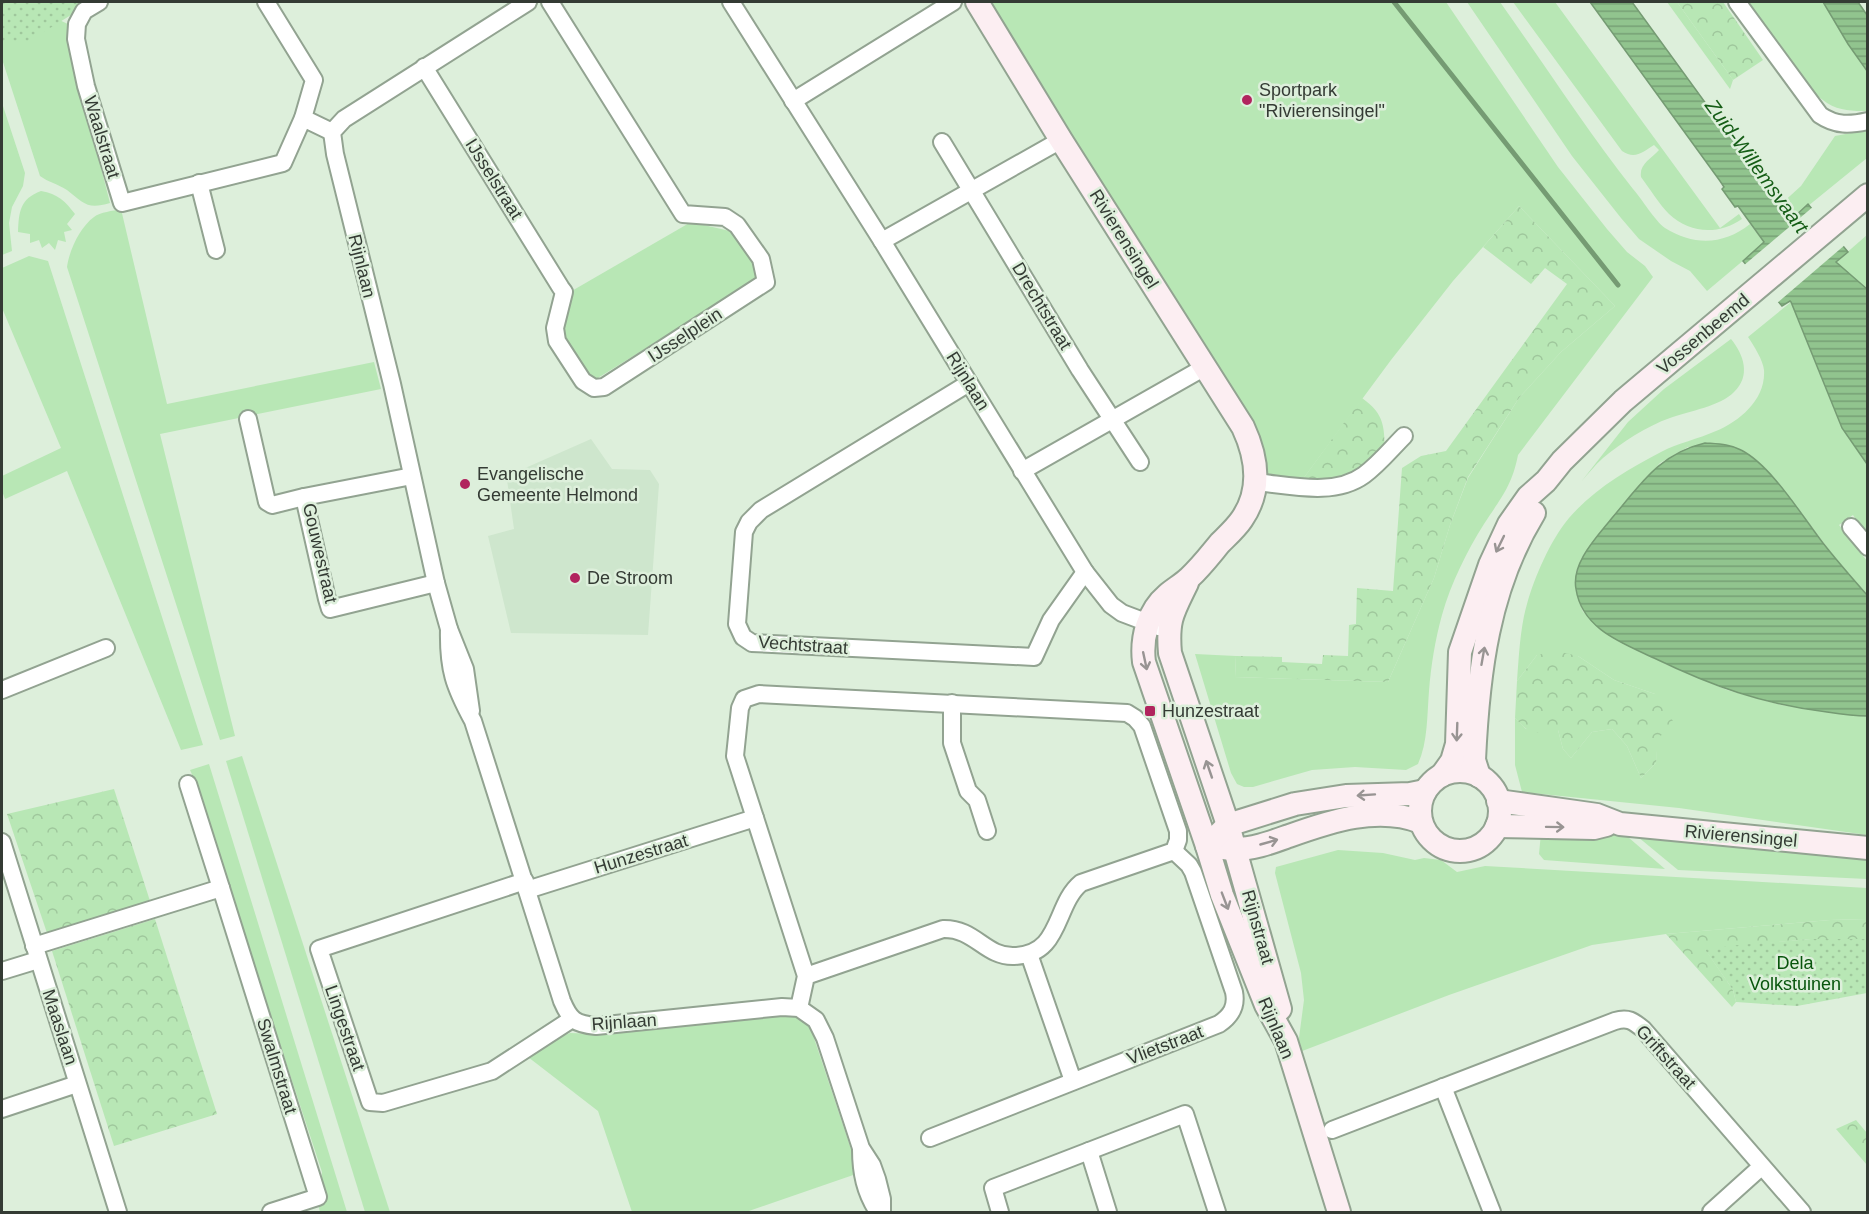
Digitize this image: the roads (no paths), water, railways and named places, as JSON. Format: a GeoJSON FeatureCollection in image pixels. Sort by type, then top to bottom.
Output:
{"type":"FeatureCollection","features":[{"type":"Feature","properties":{"kind":"street","name":"Waalstraat"},"geometry":{"type":"LineString","coordinates":[[99,2],[84,11],[77,24],[76,39],[86,86],[122,203],[283,163],[303,118],[314,80],[266,2]]}},
{"type":"Feature","properties":{"kind":"street"},"geometry":{"type":"LineString","coordinates":[[303,118],[332,132],[344,118],[528,2]]}},
{"type":"Feature","properties":{"kind":"street","name":"IJsselplein"},"geometry":{"type":"LineString","coordinates":[[550,2],[683,214],[725,217],[737,225],[761,259],[766,282],[604,387],[594,388],[583,381],[556,341],[555,328],[564,292]]}},
{"type":"Feature","properties":{"kind":"street","name":"Rijnlaan"},"geometry":{"type":"LineString","coordinates":[[730,2],[882,241],[1085,572],[1111,605],[1122,613],[1158,627]]}},
{"type":"Feature","properties":{"kind":"street"},"geometry":{"type":"LineString","coordinates":[[793,101],[953,2]]}},
{"type":"Feature","properties":{"kind":"street","name":"Rivierensingel"},"geometry":{"type":"LineString","coordinates":[[977,2],[1252,446],[1256,466],[1255,482],[1252,499],[1242,519],[1189,578],[1171,618],[1158,627],[1142,645],[1143,662],[1207,846]]}},
{"type":"Feature","properties":{"kind":"street"},"geometry":{"type":"LineString","coordinates":[[1737,2],[1820,115],[1831,123],[1852,124],[1868,121]]}},
{"type":"Feature","properties":{"kind":"street","name":"IJsselstraat"},"geometry":{"type":"LineString","coordinates":[[424,67],[564,292]]}},
{"type":"Feature","properties":{"kind":"street","name":"Rijnlaan"},"geometry":{"type":"LineString","coordinates":[[332,132],[335,154],[436,583],[449,629],[465,669],[473,721],[562,1000],[572,1019],[584,1025],[596,1026],[782,1007],[799,1008]]}},
{"type":"Feature","properties":{"kind":"street"},"geometry":{"type":"LineString","coordinates":[[882,241],[973,192],[1061,140]]}},
{"type":"Feature","properties":{"kind":"street","name":"Drechtstraat"},"geometry":{"type":"LineString","coordinates":[[942,142],[1140,462]]}},
{"type":"Feature","properties":{"kind":"street"},"geometry":{"type":"LineString","coordinates":[[199,183],[216,250]]}},
{"type":"Feature","properties":{"kind":"street","name":"Vossenbeemd"},"geometry":{"type":"LineString","coordinates":[[1442,775],[1452,761],[1457,744],[1460,652],[1490,565],[1509,524],[1528,497],[1623,401],[1868,195]]}},
{"type":"Feature","properties":{"kind":"street"},"geometry":{"type":"LineString","coordinates":[[1022,471],[1205,367]]}},
{"type":"Feature","properties":{"kind":"street","name":"Vechtstraat"},"geometry":{"type":"LineString","coordinates":[[969,383],[762,510],[749,522],[744,532],[737,624],[743,637],[752,643],[1034,657],[1051,620],[1085,572]]}},
{"type":"Feature","properties":{"kind":"street"},"geometry":{"type":"LineString","coordinates":[[248,419],[267,502],[272,505],[304,497]]}},
{"type":"Feature","properties":{"kind":"street"},"geometry":{"type":"LineString","coordinates":[[1255,482],[1316,488],[1339,485],[1362,477],[1404,436]]}},
{"type":"Feature","properties":{"kind":"street","name":"Gouwestraat"},"geometry":{"type":"LineString","coordinates":[[412,476],[304,497],[330,609],[436,583]]}},
{"type":"Feature","properties":{"kind":"street","name":"Vossenbeemd"},"geometry":{"type":"LineString","coordinates":[[1479,776],[1474,760],[1482,657],[1495,601],[1505,572],[1523,531],[1539,504],[1546,481]]}},
{"type":"Feature","properties":{"kind":"street"},"geometry":{"type":"LineString","coordinates":[[1851,527],[1868,547]]}},
{"type":"Feature","properties":{"kind":"street","name":"Rivierensingel"},"geometry":{"type":"LineString","coordinates":[[1158,627],[1170,653],[1235,849]]}},
{"type":"Feature","properties":{"kind":"street"},"geometry":{"type":"LineString","coordinates":[[2,690],[106,648]]}},
{"type":"Feature","properties":{"kind":"street"},"geometry":{"type":"LineString","coordinates":[[806,976],[943,929],[954,929],[971,935],[988,949],[1000,954],[1014,956],[1029,954],[1053,935],[1065,902],[1073,889],[1081,883],[1174,851],[1178,831],[1142,726],[1127,713],[759,694],[744,699],[740,708],[735,756],[806,976],[799,1008],[816,1020],[825,1038],[861,1148],[875,1172],[882,1199],[880,1212]]}},
{"type":"Feature","properties":{"kind":"street"},"geometry":{"type":"LineString","coordinates":[[952,703],[952,743],[968,791],[977,800],[987,831]]}},
{"type":"Feature","properties":{"kind":"street"},"geometry":{"type":"LineString","coordinates":[[1461,771],[1479,776],[1488,783],[1498,801],[1497,826],[1481,845],[1470,849],[1457,851],[1435,842],[1426,833],[1421,822],[1421,801],[1425,791],[1442,775],[1461,771]]}},
{"type":"Feature","properties":{"kind":"street","name":"Swalmstraat"},"geometry":{"type":"LineString","coordinates":[[188,784],[318,1197],[271,1212]]}},
{"type":"Feature","properties":{"kind":"street"},"geometry":{"type":"LineString","coordinates":[[1207,846],[1228,825],[1295,804],[1346,796],[1410,794],[1425,791]]}},
{"type":"Feature","properties":{"kind":"street","name":"Rivierensingel"},"geometry":{"type":"LineString","coordinates":[[1498,801],[1597,815],[1616,823],[1868,848]]}},
{"type":"Feature","properties":{"kind":"street"},"geometry":{"type":"LineString","coordinates":[[1207,846],[1235,849],[1266,844],[1326,823],[1359,817],[1390,815],[1408,817],[1421,822]]}},
{"type":"Feature","properties":{"kind":"street","name":"Hunzestraat"},"geometry":{"type":"LineString","coordinates":[[526,886],[755,818]]}},
{"type":"Feature","properties":{"kind":"street","name":"Rivierensingel"},"geometry":{"type":"LineString","coordinates":[[1497,826],[1594,828],[1616,823]]}},
{"type":"Feature","properties":{"kind":"street","name":"Maaslaan"},"geometry":{"type":"LineString","coordinates":[[2,845],[118,1212]]}},
{"type":"Feature","properties":{"kind":"street","name":"Rijnlaan"},"geometry":{"type":"LineString","coordinates":[[1207,846],[1222,895],[1266,1005],[1286,1041],[1339,1212]]}},
{"type":"Feature","properties":{"kind":"street","name":"Rijnstraat"},"geometry":{"type":"LineString","coordinates":[[1235,849],[1278,1000],[1286,1041]]}},
{"type":"Feature","properties":{"kind":"street","name":"Vlietstraat"},"geometry":{"type":"LineString","coordinates":[[930,1138],[1219,1024],[1232,1012],[1236,999],[1193,872],[1174,851]]}},
{"type":"Feature","properties":{"kind":"street","name":"Lingestraat"},"geometry":{"type":"LineString","coordinates":[[526,886],[319,949],[370,1102],[382,1104],[492,1071],[572,1019]]}},
{"type":"Feature","properties":{"kind":"street"},"geometry":{"type":"LineString","coordinates":[[2,971],[36,953],[221,888]]}},
{"type":"Feature","properties":{"kind":"street"},"geometry":{"type":"LineString","coordinates":[[1029,954],[1073,1081]]}},
{"type":"Feature","properties":{"kind":"street","name":"Griftstraat"},"geometry":{"type":"LineString","coordinates":[[1332,1130],[1624,1018],[1632,1020],[1643,1029],[1802,1212]]}},
{"type":"Feature","properties":{"kind":"street"},"geometry":{"type":"LineString","coordinates":[[2,1109],[77,1084]]}},
{"type":"Feature","properties":{"kind":"street"},"geometry":{"type":"LineString","coordinates":[[1443,1088],[1492,1212]]}},
{"type":"Feature","properties":{"kind":"street"},"geometry":{"type":"LineString","coordinates":[[1000,1212],[993,1188],[1185,1114],[1217,1212]]}},
{"type":"Feature","properties":{"kind":"street"},"geometry":{"type":"LineString","coordinates":[[1089,1152],[1108,1212]]}},
{"type":"Feature","properties":{"kind":"street"},"geometry":{"type":"LineString","coordinates":[[1711,1212],[1761,1167]]}},
{"type":"Feature","properties":{"kind":"waterway"},"geometry":{"type":"LineString","coordinates":[[1394,2],[1618,285]]}},
{"type":"Feature","properties":{"kind":"place","name":"Sportpark \"Rivierensingel\""},"geometry":{"type":"Point","coordinates":[1247,100]}},
{"type":"Feature","properties":{"kind":"place","name":"Evangelische Gemeente Helmond"},"geometry":{"type":"Point","coordinates":[465,484]}},
{"type":"Feature","properties":{"kind":"place","name":"De Stroom"},"geometry":{"type":"Point","coordinates":[575,578]}},
{"type":"Feature","properties":{"kind":"place","name":"Hunzestraat"},"geometry":{"type":"Point","coordinates":[1150,711]}},
{"type":"Feature","properties":{"kind":"water label","name":"Zuid-Willemsvaart"},"geometry":{"type":"Point","coordinates":[1757,166]}},
{"type":"Feature","properties":{"kind":"park label","name":"Dela Volkstuinen"},"geometry":{"type":"Point","coordinates":[1795,973]}}]}
